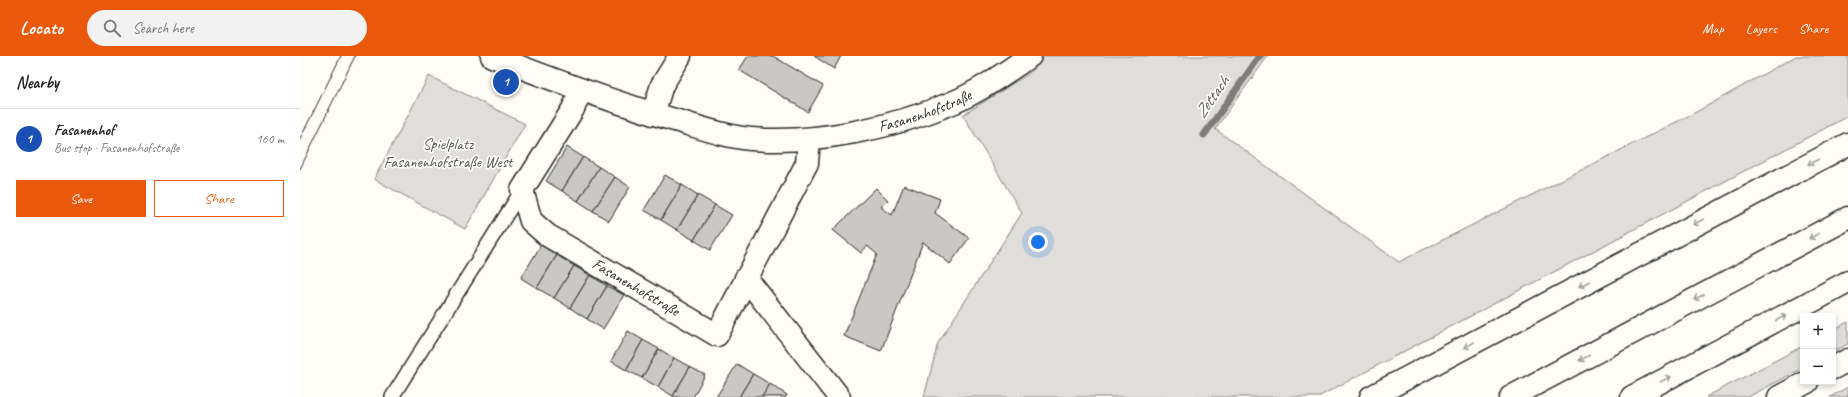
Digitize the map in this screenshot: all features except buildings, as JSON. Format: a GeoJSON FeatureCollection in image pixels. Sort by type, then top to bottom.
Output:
{"type":"FeatureCollection","features":[{"type":"Feature","properties":{"kind":"main road","name":"Fasanenhofstraße"},"geometry":{"type":"LineString","coordinates":[[492,56],[581,90],[653,114],[714,132],[750,139],[809,138],[843,134],[898,122],[953,103],[992,82],[1030,56]]}},
{"type":"Feature","properties":{"kind":"main road"},"geometry":{"type":"LineString","coordinates":[[653,114],[662,85],[680,56]]}},
{"type":"Feature","properties":{"kind":"main road"},"geometry":{"type":"LineString","coordinates":[[522,190],[573,109],[581,90]]}},
{"type":"Feature","properties":{"kind":"main road","name":"Fasanenhofstraße"},"geometry":{"type":"LineString","coordinates":[[522,190],[530,221],[547,235],[717,335],[807,163],[809,138]]}},
{"type":"Feature","properties":{"kind":"main road"},"geometry":{"type":"LineString","coordinates":[[1371,397],[1848,144]]}},
{"type":"Feature","properties":{"kind":"main road"},"geometry":{"type":"LineString","coordinates":[[1511,397],[1848,218]]}},
{"type":"Feature","properties":{"kind":"main road"},"geometry":{"type":"LineString","coordinates":[[746,278],[839,397]]}},
{"type":"Feature","properties":{"kind":"main road"},"geometry":{"type":"LineString","coordinates":[[1632,397],[1848,282]]}},
{"type":"Feature","properties":{"kind":"main road"},"geometry":{"type":"LineString","coordinates":[[1836,366],[1848,360]]}},
{"type":"Feature","properties":{"kind":"main road"},"geometry":{"type":"LineString","coordinates":[[1779,397],[1801,385]]}},
{"type":"Feature","properties":{"kind":"lane"},"geometry":{"type":"LineString","coordinates":[[392,397],[522,190]]}},
{"type":"Feature","properties":{"kind":"green space"},"geometry":{"type":"Polygon","coordinates":[[[1045,56],[1268,56],[1215,129],[1399,262],[1698,111],[1796,56],[1848,56],[1848,116],[1318,397],[924,397],[938,343],[1022,213],[963,115],[1028,74],[1045,56]]]}},
{"type":"Feature","properties":{"kind":"green space","name":"Spielplatz Fasanenhofstraße West"},"geometry":{"type":"Polygon","coordinates":[[[429,76],[525,124],[465,229],[374,179],[429,76]]]}},
{"type":"Feature","properties":{"kind":"green space"},"geometry":{"type":"Polygon","coordinates":[[[1848,322],[1848,344],[1836,350],[1836,349],[1836,328],[1848,322]]]}},
{"type":"Feature","properties":{"kind":"green space"},"geometry":{"type":"Polygon","coordinates":[[[1800,348],[1800,370],[1748,397],[1706,397],[1800,348]]]}},
{"type":"Feature","properties":{"kind":"green space"},"geometry":{"type":"Polygon","coordinates":[[[1848,387],[1848,397],[1830,397],[1848,387]]]}},
{"type":"Feature","properties":{"kind":"waterway","name":"Zettach"},"geometry":{"type":"LineString","coordinates":[[1204,135],[1260,56]]}},
{"type":"Feature","properties":{"kind":"tram line"},"geometry":{"type":"LineString","coordinates":[[300,139],[341,56]]}},
{"type":"Feature","properties":{"kind":"tram line"},"geometry":{"type":"LineString","coordinates":[[300,169],[355,56]]}},
{"type":"Feature","properties":{"kind":"place","name":"Fasanenhof"},"geometry":{"type":"Point","coordinates":[506,82]}}]}
